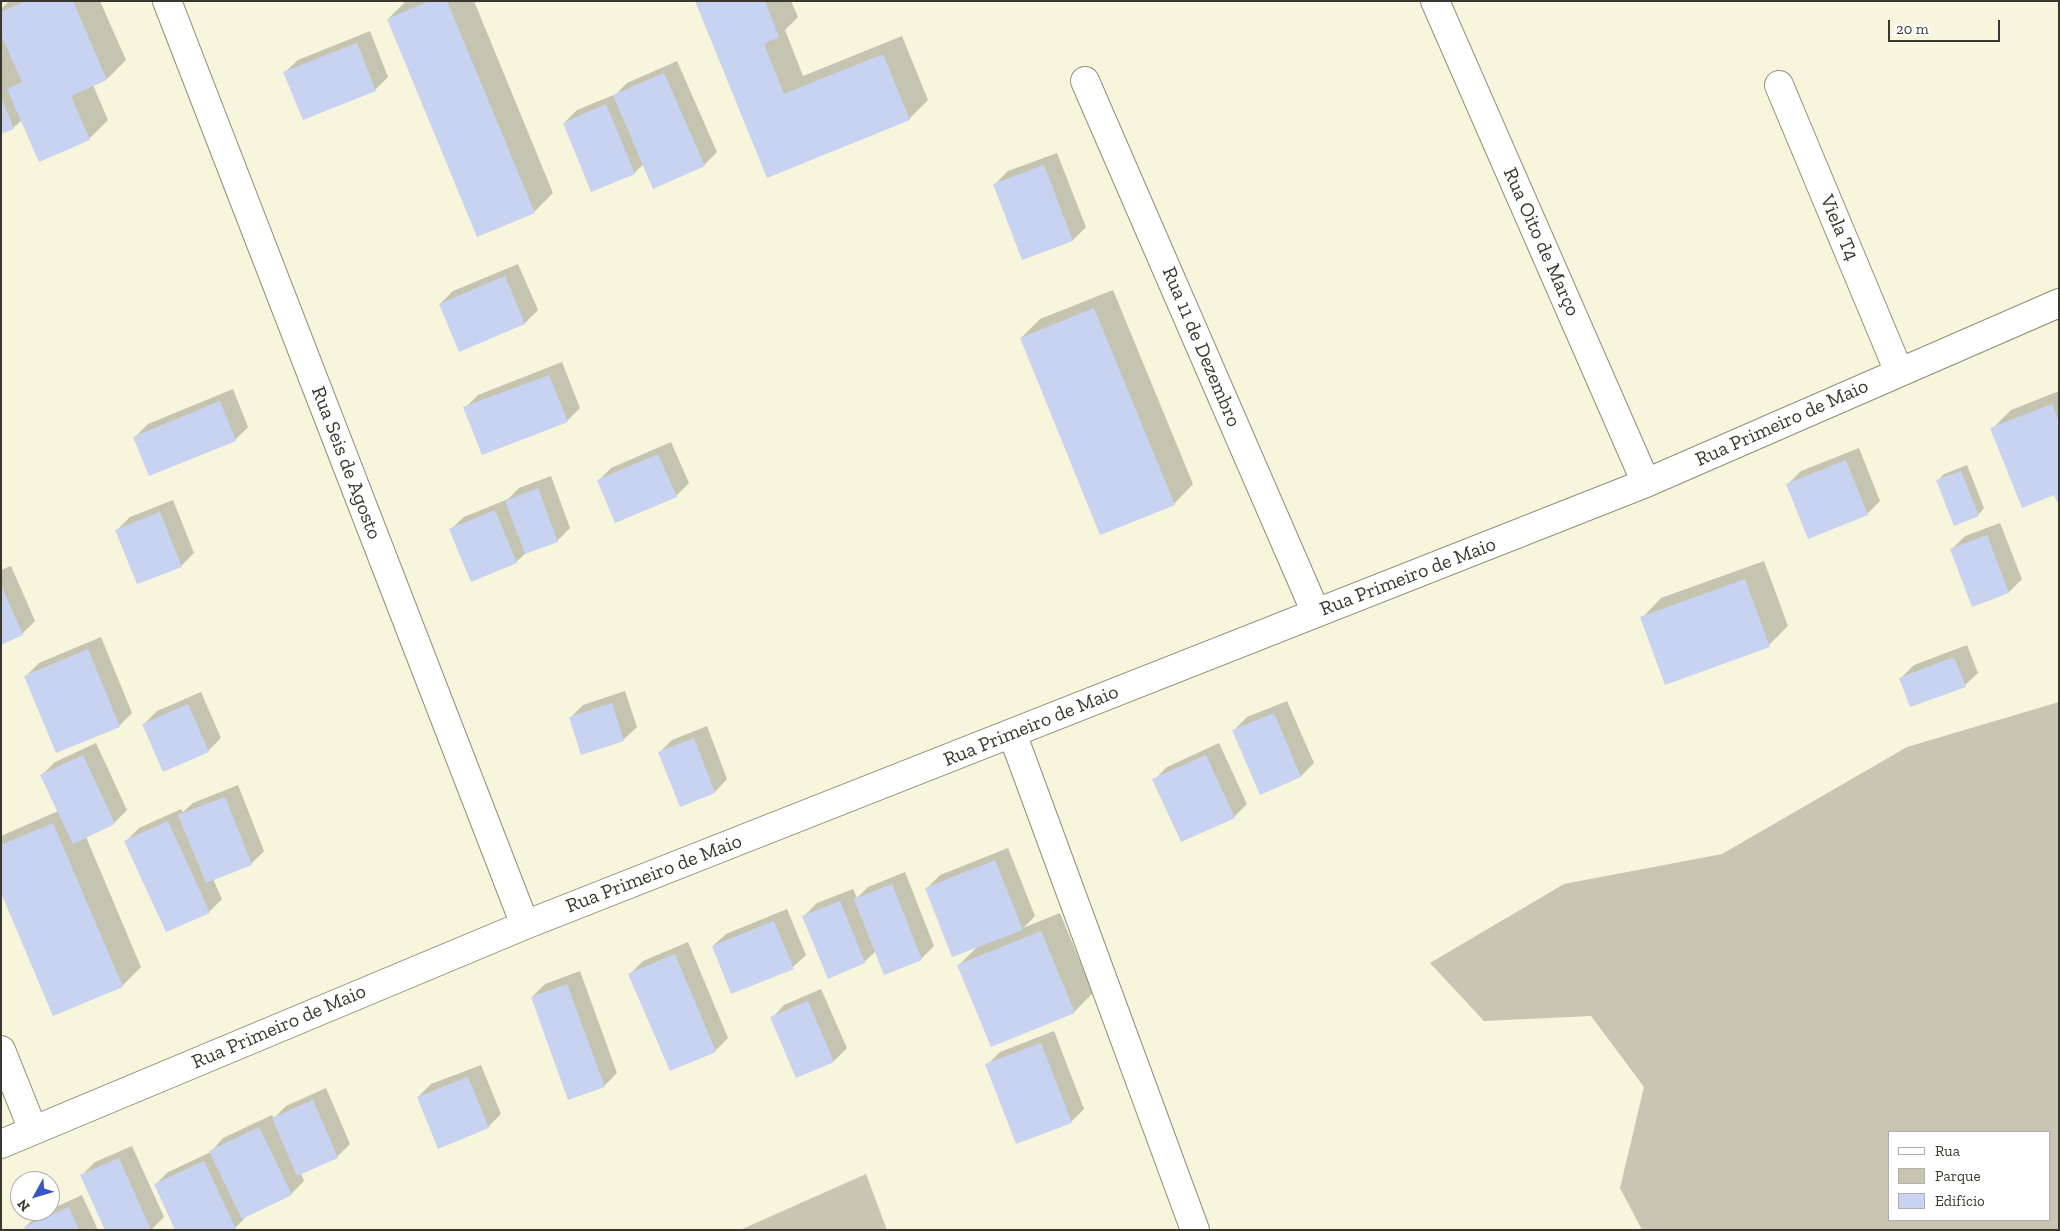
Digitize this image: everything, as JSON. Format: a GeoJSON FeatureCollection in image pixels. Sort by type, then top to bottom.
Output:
{"type":"FeatureCollection","features":[{"type":"Feature","properties":{"kind":"street","name":"Rua Seis de Agosto"},"geometry":{"type":"LineString","coordinates":[[167,1],[525,925]]}},
{"type":"Feature","properties":{"kind":"street","name":"Rua Oito de Março"},"geometry":{"type":"LineString","coordinates":[[1435,1],[1646,483]]}},
{"type":"Feature","properties":{"kind":"street","name":"Rua 11 de Dezembro"},"geometry":{"type":"LineString","coordinates":[[1085,81],[1316,613]]}},
{"type":"Feature","properties":{"kind":"street","name":"Viela T4"},"geometry":{"type":"LineString","coordinates":[[1779,85],[1899,372]]}},
{"type":"Feature","properties":{"kind":"street","name":"Rua Primeiro de Maio"},"geometry":{"type":"LineString","coordinates":[[1,1144],[525,925],[1646,483],[2059,303]]}},
{"type":"Feature","properties":{"kind":"street"},"geometry":{"type":"LineString","coordinates":[[1012,733],[1195,1230]]}},
{"type":"Feature","properties":{"kind":"street"},"geometry":{"type":"LineString","coordinates":[[1,1050],[33,1130]]}},
{"type":"Feature","properties":{"kind":"green space"},"geometry":{"type":"Polygon","coordinates":[[[2059,702],[2059,1230],[1642,1230],[1620,1188],[1644,1087],[1591,1016],[1484,1021],[1430,963],[1564,884],[1722,854],[1907,747],[2059,702]]]}},
{"type":"Feature","properties":{"kind":"green space"},"geometry":{"type":"Polygon","coordinates":[[[866,1174],[887,1230],[740,1230],[866,1174]]]}},
{"type":"Feature","properties":{"kind":"building"},"geometry":{"type":"Polygon","coordinates":[[[26,1],[73,1],[107,80],[71,96],[90,140],[39,162],[7,89],[22,82],[1,35],[1,12],[26,1]]]}},
{"type":"Feature","properties":{"kind":"building"},"geometry":{"type":"Polygon","coordinates":[[[429,1],[447,1],[535,213],[477,237],[387,19],[429,1]]]}},
{"type":"Feature","properties":{"kind":"building"},"geometry":{"type":"Polygon","coordinates":[[[695,1],[765,1],[779,37],[764,44],[784,94],[883,54],[910,120],[767,178],[695,1]]]}},
{"type":"Feature","properties":{"kind":"building"},"geometry":{"type":"Polygon","coordinates":[[[357,43],[376,91],[303,120],[283,72],[357,43]]]}},
{"type":"Feature","properties":{"kind":"building"},"geometry":{"type":"Polygon","coordinates":[[[664,73],[705,166],[653,189],[613,95],[664,73]]]}},
{"type":"Feature","properties":{"kind":"building"},"geometry":{"type":"Polygon","coordinates":[[[1,97],[14,129],[1,134],[1,97]]]}},
{"type":"Feature","properties":{"kind":"building"},"geometry":{"type":"Polygon","coordinates":[[[606,104],[635,174],[591,192],[563,123],[606,104]]]}},
{"type":"Feature","properties":{"kind":"building"},"geometry":{"type":"Polygon","coordinates":[[[1044,165],[1073,241],[1022,260],[993,184],[1044,165]]]}},
{"type":"Feature","properties":{"kind":"building"},"geometry":{"type":"Polygon","coordinates":[[[505,276],[525,324],[459,352],[439,304],[505,276]]]}},
{"type":"Feature","properties":{"kind":"building"},"geometry":{"type":"Polygon","coordinates":[[[1094,308],[1175,505],[1100,535],[1020,338],[1094,308]]]}},
{"type":"Feature","properties":{"kind":"building"},"geometry":{"type":"Polygon","coordinates":[[[549,375],[568,422],[482,455],[463,407],[549,375]]]}},
{"type":"Feature","properties":{"kind":"building"},"geometry":{"type":"Polygon","coordinates":[[[220,401],[236,441],[149,476],[133,437],[220,401]]]}},
{"type":"Feature","properties":{"kind":"building"},"geometry":{"type":"Polygon","coordinates":[[[2052,404],[2059,422],[2059,506],[2054,495],[2022,508],[1990,428],[2052,404]]]}},
{"type":"Feature","properties":{"kind":"building"},"geometry":{"type":"Polygon","coordinates":[[[658,454],[677,497],[615,523],[597,480],[658,454]]]}},
{"type":"Feature","properties":{"kind":"building"},"geometry":{"type":"Polygon","coordinates":[[[1846,460],[1868,515],[1808,539],[1786,484],[1846,460]]]}},
{"type":"Feature","properties":{"kind":"building"},"geometry":{"type":"Polygon","coordinates":[[[1961,471],[1979,516],[1954,526],[1936,480],[1961,471]]]}},
{"type":"Feature","properties":{"kind":"building"},"geometry":{"type":"Polygon","coordinates":[[[538,488],[558,542],[525,554],[505,501],[538,488]]]}},
{"type":"Feature","properties":{"kind":"building"},"geometry":{"type":"Polygon","coordinates":[[[495,510],[517,563],[471,582],[449,529],[495,510]]]}},
{"type":"Feature","properties":{"kind":"building"},"geometry":{"type":"Polygon","coordinates":[[[160,512],[182,567],[137,584],[115,530],[160,512]]]}},
{"type":"Feature","properties":{"kind":"building"},"geometry":{"type":"Polygon","coordinates":[[[1987,535],[2009,593],[1972,607],[1950,549],[1987,535]]]}},
{"type":"Feature","properties":{"kind":"building"},"geometry":{"type":"Polygon","coordinates":[[[1745,579],[1770,647],[1665,685],[1640,617],[1745,579]]]}},
{"type":"Feature","properties":{"kind":"building"},"geometry":{"type":"Polygon","coordinates":[[[1,585],[23,635],[1,645],[1,585]]]}},
{"type":"Feature","properties":{"kind":"building"},"geometry":{"type":"Polygon","coordinates":[[[88,649],[120,727],[56,753],[24,676],[88,649]]]}},
{"type":"Feature","properties":{"kind":"building"},"geometry":{"type":"Polygon","coordinates":[[[1954,657],[1966,687],[1910,707],[1899,678],[1954,657]]]}},
{"type":"Feature","properties":{"kind":"building"},"geometry":{"type":"Polygon","coordinates":[[[612,703],[624,741],[581,755],[569,717],[612,703]]]}},
{"type":"Feature","properties":{"kind":"building"},"geometry":{"type":"Polygon","coordinates":[[[188,704],[209,752],[163,772],[142,724],[188,704]]]}},
{"type":"Feature","properties":{"kind":"building"},"geometry":{"type":"Polygon","coordinates":[[[1274,713],[1301,777],[1260,795],[1232,730],[1274,713]]]}},
{"type":"Feature","properties":{"kind":"building"},"geometry":{"type":"Polygon","coordinates":[[[694,738],[715,793],[680,807],[658,752],[694,738]]]}},
{"type":"Feature","properties":{"kind":"building"},"geometry":{"type":"Polygon","coordinates":[[[83,755],[115,824],[73,844],[40,775],[83,755]]]}},
{"type":"Feature","properties":{"kind":"building"},"geometry":{"type":"Polygon","coordinates":[[[1206,755],[1235,818],[1181,842],[1152,779],[1206,755]]]}},
{"type":"Feature","properties":{"kind":"building"},"geometry":{"type":"Polygon","coordinates":[[[225,797],[252,865],[206,883],[178,815],[225,797]]]}},
{"type":"Feature","properties":{"kind":"building"},"geometry":{"type":"Polygon","coordinates":[[[168,821],[210,913],[166,932],[124,841],[168,821]]]}},
{"type":"Feature","properties":{"kind":"building"},"geometry":{"type":"Polygon","coordinates":[[[53,823],[123,987],[53,1016],[1,893],[1,845],[53,823]]]}},
{"type":"Feature","properties":{"kind":"building"},"geometry":{"type":"Polygon","coordinates":[[[995,860],[1023,930],[952,957],[925,888],[995,860]]]}},
{"type":"Feature","properties":{"kind":"building"},"geometry":{"type":"Polygon","coordinates":[[[892,884],[922,960],[884,975],[854,899],[892,884]]]}},
{"type":"Feature","properties":{"kind":"building"},"geometry":{"type":"Polygon","coordinates":[[[840,901],[865,963],[828,979],[802,916],[840,901]]]}},
{"type":"Feature","properties":{"kind":"building"},"geometry":{"type":"Polygon","coordinates":[[[774,921],[794,969],[731,994],[712,946],[774,921]]]}},
{"type":"Feature","properties":{"kind":"building"},"geometry":{"type":"Polygon","coordinates":[[[1041,931],[1075,1013],[991,1047],[957,965],[1041,931]]]}},
{"type":"Feature","properties":{"kind":"building"},"geometry":{"type":"Polygon","coordinates":[[[675,954],[716,1052],[670,1071],[628,974],[675,954]]]}},
{"type":"Feature","properties":{"kind":"building"},"geometry":{"type":"Polygon","coordinates":[[[567,984],[605,1087],[568,1100],[531,997],[567,984]]]}},
{"type":"Feature","properties":{"kind":"building"},"geometry":{"type":"Polygon","coordinates":[[[808,1001],[834,1062],[796,1078],[770,1017],[808,1001]]]}},
{"type":"Feature","properties":{"kind":"building"},"geometry":{"type":"Polygon","coordinates":[[[1041,1043],[1072,1123],[1016,1144],[985,1064],[1041,1043]]]}},
{"type":"Feature","properties":{"kind":"building"},"geometry":{"type":"Polygon","coordinates":[[[468,1077],[489,1128],[438,1149],[417,1097],[468,1077]]]}},
{"type":"Feature","properties":{"kind":"building"},"geometry":{"type":"Polygon","coordinates":[[[313,1100],[338,1158],[297,1176],[272,1118],[313,1100]]]}},
{"type":"Feature","properties":{"kind":"building"},"geometry":{"type":"Polygon","coordinates":[[[259,1127],[292,1195],[242,1219],[209,1151],[259,1127]]]}},
{"type":"Feature","properties":{"kind":"building"},"geometry":{"type":"Polygon","coordinates":[[[119,1158],[151,1230],[105,1230],[80,1175],[119,1158]]]}},
{"type":"Feature","properties":{"kind":"building"},"geometry":{"type":"Polygon","coordinates":[[[204,1161],[236,1229],[234,1230],[175,1230],[154,1184],[204,1161]]]}},
{"type":"Feature","properties":{"kind":"building"},"geometry":{"type":"Polygon","coordinates":[[[69,1207],[79,1230],[25,1230],[24,1227],[38,1221],[60,1221],[60,1211],[69,1207]]]}}]}
